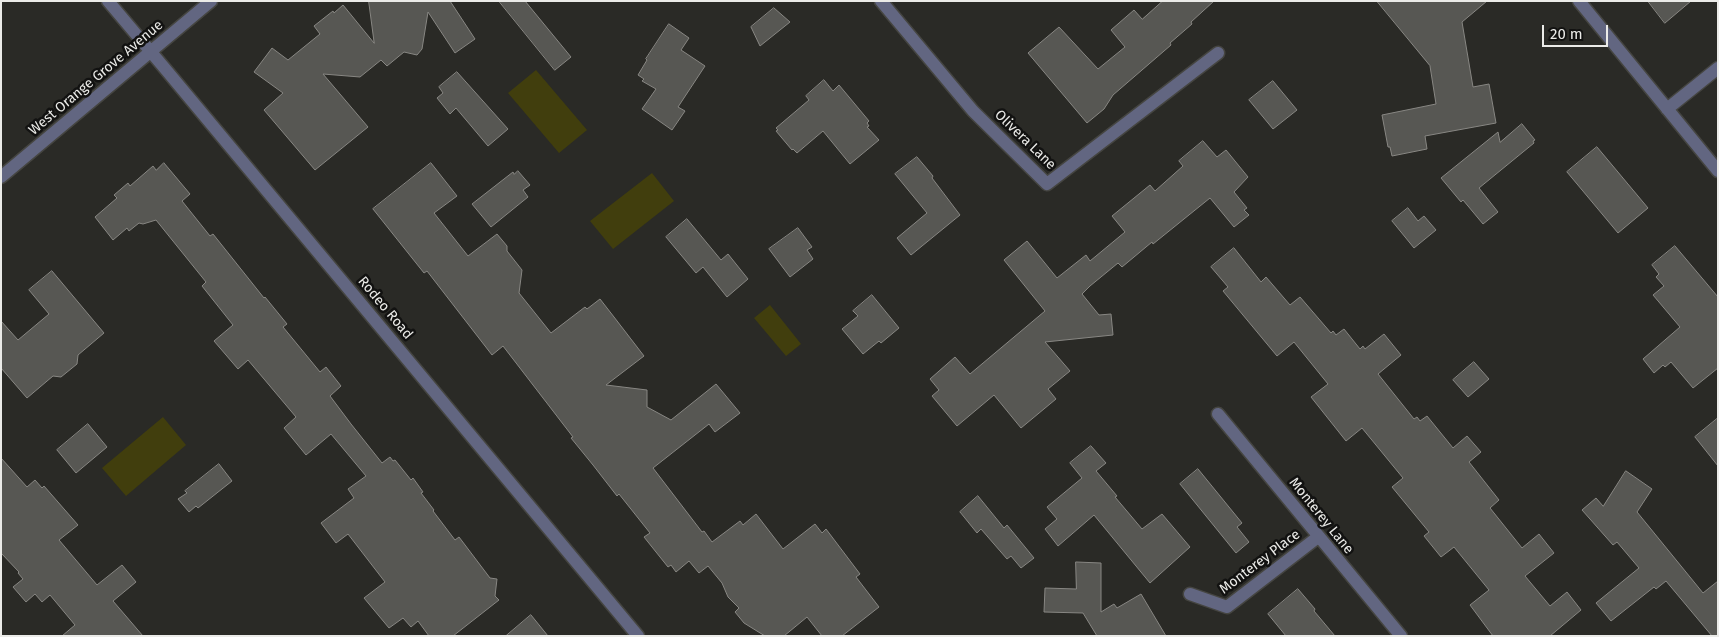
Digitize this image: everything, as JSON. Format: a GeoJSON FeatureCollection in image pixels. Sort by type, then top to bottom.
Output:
{"type":"FeatureCollection","features":[{"type":"Feature","properties":{"kind":"street","name":"Rodeo Road"},"geometry":{"type":"LineString","coordinates":[[108,1],[638,636]]}},
{"type":"Feature","properties":{"kind":"street","name":"West Orange Grove Avenue"},"geometry":{"type":"LineString","coordinates":[[1,178],[211,1]]}},
{"type":"Feature","properties":{"kind":"street","name":"Olivera Lane"},"geometry":{"type":"LineString","coordinates":[[881,1],[973,110],[1047,184],[1218,53]]}},
{"type":"Feature","properties":{"kind":"street"},"geometry":{"type":"LineString","coordinates":[[1579,1],[1718,171]]}},
{"type":"Feature","properties":{"kind":"street"},"geometry":{"type":"LineString","coordinates":[[1666,109],[1718,68]]}},
{"type":"Feature","properties":{"kind":"street","name":"Monterey Lane"},"geometry":{"type":"LineString","coordinates":[[1218,414],[1401,636]]}},
{"type":"Feature","properties":{"kind":"street","name":"Monterey Place"},"geometry":{"type":"LineString","coordinates":[[1190,594],[1227,607],[1318,537]]}},
{"type":"Feature","properties":{"kind":"shaded area"},"geometry":{"type":"Polygon","coordinates":[[[536,70],[587,130],[559,153],[508,93],[536,70]]]}},
{"type":"Feature","properties":{"kind":"shaded area"},"geometry":{"type":"Polygon","coordinates":[[[652,173],[674,201],[613,249],[590,221],[652,173]]]}},
{"type":"Feature","properties":{"kind":"shaded area"},"geometry":{"type":"Polygon","coordinates":[[[770,305],[801,344],[786,356],[754,318],[770,305]]]}},
{"type":"Feature","properties":{"kind":"shaded area"},"geometry":{"type":"Polygon","coordinates":[[[163,417],[186,445],[126,496],[102,468],[163,417]]]}},
{"type":"Feature","properties":{"kind":"building"},"geometry":{"type":"Polygon","coordinates":[[[369,1],[450,1],[475,39],[455,53],[428,12],[422,49],[417,55],[404,52],[387,66],[381,60],[360,77],[323,74],[368,127],[315,170],[264,110],[283,93],[254,72],[272,48],[288,60],[320,34],[314,26],[343,5],[374,43],[369,1]]]}},
{"type":"Feature","properties":{"kind":"building"},"geometry":{"type":"Polygon","coordinates":[[[499,1],[525,1],[571,57],[555,70],[499,1]]]}},
{"type":"Feature","properties":{"kind":"building"},"geometry":{"type":"Polygon","coordinates":[[[1163,1],[1214,1],[1170,43],[1171,45],[1113,95],[1104,109],[1087,123],[1028,53],[1059,27],[1098,69],[1125,47],[1111,30],[1134,10],[1142,19],[1163,1]]]}},
{"type":"Feature","properties":{"kind":"building"},"geometry":{"type":"Polygon","coordinates":[[[1377,1],[1487,1],[1462,22],[1473,87],[1489,84],[1496,123],[1425,136],[1427,149],[1392,156],[1390,147],[1388,147],[1382,115],[1436,104],[1430,66],[1377,1]]]}},
{"type":"Feature","properties":{"kind":"building"},"geometry":{"type":"Polygon","coordinates":[[[1648,1],[1691,1],[1665,23],[1648,1]]]}},
{"type":"Feature","properties":{"kind":"building"},"geometry":{"type":"Polygon","coordinates":[[[774,8],[790,22],[760,46],[751,27],[774,8]]]}},
{"type":"Feature","properties":{"kind":"building"},"geometry":{"type":"Polygon","coordinates":[[[669,24],[689,38],[681,50],[705,66],[678,107],[685,111],[672,130],[642,109],[656,89],[642,81],[644,79],[638,75],[669,24]]]}},
{"type":"Feature","properties":{"kind":"building"},"geometry":{"type":"Polygon","coordinates":[[[457,72],[508,129],[488,146],[456,108],[450,114],[437,98],[443,93],[439,87],[457,72]]]}},
{"type":"Feature","properties":{"kind":"building"},"geometry":{"type":"Polygon","coordinates":[[[824,80],[833,91],[839,85],[869,121],[867,123],[869,126],[867,127],[879,140],[850,164],[823,131],[797,153],[792,150],[776,131],[778,130],[776,128],[809,100],[806,96],[824,80]]]}},
{"type":"Feature","properties":{"kind":"building"},"geometry":{"type":"Polygon","coordinates":[[[1273,81],[1297,110],[1273,129],[1249,100],[1273,81]]]}},
{"type":"Feature","properties":{"kind":"building"},"geometry":{"type":"Polygon","coordinates":[[[1522,124],[1535,140],[1533,141],[1534,143],[1479,188],[1498,212],[1483,224],[1441,178],[1498,132],[1500,142],[1522,124]]]}},
{"type":"Feature","properties":{"kind":"building"},"geometry":{"type":"Polygon","coordinates":[[[1203,141],[1217,157],[1226,150],[1248,177],[1234,192],[1247,208],[1244,210],[1249,215],[1234,227],[1210,198],[1122,267],[1118,263],[1090,286],[1082,294],[1099,315],[1111,314],[1113,335],[1045,342],[1070,371],[1048,389],[1056,399],[1021,428],[994,395],[957,426],[932,396],[939,390],[930,379],[955,357],[970,374],[1045,311],[1004,260],[1027,241],[1057,278],[1086,255],[1090,261],[1125,232],[1112,216],[1150,185],[1155,191],[1183,166],[1179,161],[1203,141]]]}},
{"type":"Feature","properties":{"kind":"building"},"geometry":{"type":"Polygon","coordinates":[[[1597,147],[1648,208],[1618,233],[1567,172],[1597,147]]]}},
{"type":"Feature","properties":{"kind":"building"},"geometry":{"type":"Polygon","coordinates":[[[917,157],[933,176],[932,178],[960,215],[911,255],[897,238],[927,213],[895,174],[917,157]]]}},
{"type":"Feature","properties":{"kind":"building"},"geometry":{"type":"Polygon","coordinates":[[[164,163],[190,194],[182,201],[210,236],[213,234],[287,324],[283,327],[320,372],[326,367],[341,386],[330,396],[382,463],[390,457],[393,461],[395,460],[411,480],[413,478],[433,511],[455,540],[459,537],[490,578],[497,579],[495,596],[499,600],[453,636],[429,636],[418,621],[411,627],[403,618],[389,628],[364,598],[385,582],[348,534],[336,543],[321,523],[354,498],[348,489],[366,476],[331,434],[306,455],[284,428],[296,417],[248,360],[238,369],[214,341],[233,325],[202,286],[206,282],[156,220],[143,224],[139,223],[129,231],[127,228],[113,240],[95,217],[117,198],[114,195],[128,183],[130,186],[153,166],[156,170],[164,163]]]}},
{"type":"Feature","properties":{"kind":"building"},"geometry":{"type":"Polygon","coordinates":[[[431,163],[457,196],[434,213],[468,256],[497,234],[522,270],[519,293],[551,333],[585,307],[587,309],[600,299],[644,356],[606,385],[647,390],[647,407],[671,420],[716,384],[740,413],[715,432],[709,424],[653,468],[702,532],[704,531],[712,542],[740,521],[743,525],[756,514],[783,549],[815,524],[822,533],[826,529],[860,574],[856,577],[879,607],[842,636],[822,636],[807,617],[784,636],[765,636],[744,623],[735,612],[739,608],[728,597],[722,583],[708,566],[699,573],[689,561],[676,572],[671,565],[668,567],[644,537],[650,533],[619,494],[617,496],[571,438],[573,437],[503,346],[492,355],[427,271],[424,273],[373,209],[431,163]]]}},
{"type":"Feature","properties":{"kind":"building"},"geometry":{"type":"Polygon","coordinates":[[[518,171],[530,185],[523,190],[528,197],[491,227],[472,204],[513,172],[514,174],[518,171]]]}},
{"type":"Feature","properties":{"kind":"building"},"geometry":{"type":"Polygon","coordinates":[[[1408,208],[1418,221],[1424,216],[1436,230],[1414,248],[1392,221],[1408,208]]]}},
{"type":"Feature","properties":{"kind":"building"},"geometry":{"type":"Polygon","coordinates":[[[687,219],[721,260],[728,254],[748,279],[727,297],[703,267],[696,273],[666,237],[687,219]]]}},
{"type":"Feature","properties":{"kind":"building"},"geometry":{"type":"Polygon","coordinates":[[[798,228],[812,247],[807,250],[813,259],[790,277],[769,249],[798,228]]]}},
{"type":"Feature","properties":{"kind":"building"},"geometry":{"type":"Polygon","coordinates":[[[1675,246],[1718,297],[1718,368],[1693,388],[1671,362],[1665,367],[1663,365],[1654,373],[1643,359],[1680,327],[1653,295],[1664,286],[1656,277],[1659,274],[1652,265],[1675,246]]]}},
{"type":"Feature","properties":{"kind":"building"},"geometry":{"type":"Polygon","coordinates":[[[1234,248],[1261,282],[1266,277],[1290,305],[1300,297],[1331,333],[1333,331],[1336,335],[1344,329],[1360,349],[1363,346],[1365,349],[1384,334],[1401,355],[1378,374],[1414,419],[1417,417],[1420,421],[1427,416],[1453,448],[1467,436],[1481,452],[1469,462],[1499,500],[1490,508],[1522,548],[1539,534],[1554,553],[1525,576],[1550,606],[1567,592],[1581,610],[1550,636],[1493,636],[1470,605],[1489,590],[1454,547],[1441,557],[1424,536],[1429,532],[1392,487],[1403,478],[1362,428],[1346,441],[1311,397],[1328,384],[1294,342],[1277,356],[1223,291],[1228,287],[1211,267],[1234,248]]]}},
{"type":"Feature","properties":{"kind":"building"},"geometry":{"type":"Polygon","coordinates":[[[52,271],[104,333],[78,355],[77,364],[61,377],[53,376],[27,398],[1,368],[1,321],[18,340],[49,314],[29,290],[52,271]]]}},
{"type":"Feature","properties":{"kind":"building"},"geometry":{"type":"Polygon","coordinates":[[[872,295],[899,328],[881,343],[879,341],[863,354],[842,329],[858,316],[853,311],[872,295]]]}},
{"type":"Feature","properties":{"kind":"building"},"geometry":{"type":"Polygon","coordinates":[[[1474,362],[1489,379],[1468,397],[1453,380],[1474,362]]]}},
{"type":"Feature","properties":{"kind":"building"},"geometry":{"type":"Polygon","coordinates":[[[1718,418],[1718,466],[1695,437],[1718,418]]]}},
{"type":"Feature","properties":{"kind":"building"},"geometry":{"type":"Polygon","coordinates":[[[88,424],[107,447],[76,473],[57,450],[88,424]]]}},
{"type":"Feature","properties":{"kind":"building"},"geometry":{"type":"Polygon","coordinates":[[[1091,446],[1106,463],[1096,471],[1142,529],[1162,514],[1190,547],[1150,583],[1094,515],[1058,546],[1045,529],[1057,519],[1047,507],[1082,478],[1070,463],[1091,446]]]}},
{"type":"Feature","properties":{"kind":"building"},"geometry":{"type":"Polygon","coordinates":[[[1,458],[27,487],[35,480],[42,488],[44,486],[78,525],[59,540],[97,585],[122,565],[136,582],[113,601],[143,636],[62,636],[75,625],[50,595],[42,602],[35,594],[26,602],[13,587],[23,579],[1,553],[1,458]]]}},
{"type":"Feature","properties":{"kind":"building"},"geometry":{"type":"Polygon","coordinates":[[[219,464],[232,481],[198,508],[196,506],[189,512],[178,499],[187,493],[185,491],[219,464]]]}},
{"type":"Feature","properties":{"kind":"building"},"geometry":{"type":"Polygon","coordinates":[[[1198,469],[1242,523],[1237,527],[1249,542],[1236,553],[1180,484],[1198,469]]]}},
{"type":"Feature","properties":{"kind":"building"},"geometry":{"type":"Polygon","coordinates":[[[1626,471],[1652,489],[1637,512],[1703,593],[1718,581],[1718,636],[1712,636],[1666,581],[1656,589],[1654,587],[1611,621],[1596,603],[1639,568],[1617,542],[1613,545],[1582,510],[1596,498],[1603,506],[1626,471]]]}},
{"type":"Feature","properties":{"kind":"building"},"geometry":{"type":"Polygon","coordinates":[[[978,496],[1004,528],[1007,525],[1034,558],[1021,568],[1011,556],[1007,559],[981,529],[977,533],[960,512],[978,496]]]}},
{"type":"Feature","properties":{"kind":"building"},"geometry":{"type":"Polygon","coordinates":[[[1076,562],[1101,563],[1101,612],[1114,604],[1117,608],[1141,594],[1166,636],[1097,636],[1083,613],[1044,612],[1045,588],[1076,589],[1076,562]]]}},
{"type":"Feature","properties":{"kind":"building"},"geometry":{"type":"Polygon","coordinates":[[[1298,589],[1335,636],[1286,636],[1268,614],[1298,589]]]}},
{"type":"Feature","properties":{"kind":"building"},"geometry":{"type":"Polygon","coordinates":[[[531,615],[548,636],[506,636],[531,615]]]}}]}
